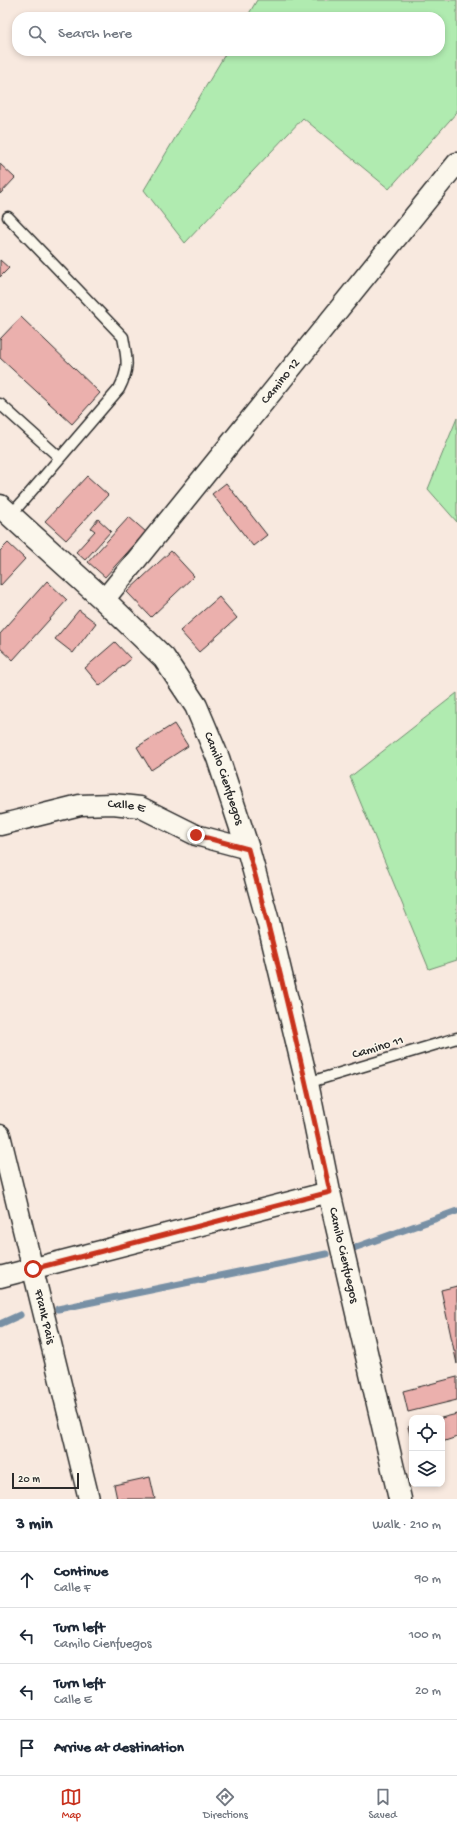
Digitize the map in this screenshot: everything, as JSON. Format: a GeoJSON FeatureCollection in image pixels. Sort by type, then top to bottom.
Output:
{"type":"FeatureCollection","features":[{"type":"Feature","properties":{"kind":"street","name":"Camino 12"},"geometry":{"type":"LineString","coordinates":[[104,600],[457,163]]}},
{"type":"Feature","properties":{"kind":"street","name":"Camilo Cienfuegos"},"geometry":{"type":"LineString","coordinates":[[5,511],[104,600],[164,658],[196,706],[218,758],[248,849],[269,925],[307,1083],[330,1192],[400,1499]]}},
{"type":"Feature","properties":{"kind":"street","name":"Calle E"},"geometry":{"type":"LineString","coordinates":[[0,825],[80,805],[113,804],[140,807],[196,835],[248,849]]}},
{"type":"Feature","properties":{"kind":"street","name":"Frank Pais"},"geometry":{"type":"LineString","coordinates":[[0,1135],[89,1499]]}},
{"type":"Feature","properties":{"kind":"street"},"geometry":{"type":"LineString","coordinates":[[0,1277],[330,1192]]}},
{"type":"Feature","properties":{"kind":"lane"},"geometry":{"type":"LineString","coordinates":[[5,511],[60,458],[119,389],[126,375],[127,360],[123,337],[8,217]]}},
{"type":"Feature","properties":{"kind":"lane"},"geometry":{"type":"LineString","coordinates":[[0,404],[60,458]]}},
{"type":"Feature","properties":{"kind":"lane","name":"Camino 11"},"geometry":{"type":"LineString","coordinates":[[307,1083],[457,1038]]}},
{"type":"Feature","properties":{"kind":"green space"},"geometry":{"type":"Polygon","coordinates":[[[257,0],[457,0],[457,112],[389,189],[303,118],[185,243],[144,190],[224,56],[445,56],[445,12],[250,12],[257,0]]]}},
{"type":"Feature","properties":{"kind":"green space"},"geometry":{"type":"Polygon","coordinates":[[[457,418],[457,522],[428,489],[457,418]]]}},
{"type":"Feature","properties":{"kind":"green space"},"geometry":{"type":"Polygon","coordinates":[[[457,693],[457,960],[429,969],[350,777],[457,693]]]}},
{"type":"Feature","properties":{"kind":"building"},"geometry":{"type":"Polygon","coordinates":[[[0,164],[15,178],[0,194],[0,164]]]}},
{"type":"Feature","properties":{"kind":"building"},"geometry":{"type":"Polygon","coordinates":[[[0,260],[9,268],[0,277],[0,260]]]}},
{"type":"Feature","properties":{"kind":"building"},"geometry":{"type":"Polygon","coordinates":[[[21,317],[100,393],[72,424],[0,358],[0,339],[21,317]]]}},
{"type":"Feature","properties":{"kind":"building"},"geometry":{"type":"Polygon","coordinates":[[[87,476],[108,495],[66,540],[45,521],[87,476]]]}},
{"type":"Feature","properties":{"kind":"building"},"geometry":{"type":"Polygon","coordinates":[[[226,483],[267,535],[253,546],[212,494],[226,483]]]}},
{"type":"Feature","properties":{"kind":"building"},"geometry":{"type":"Polygon","coordinates":[[[129,517],[146,532],[105,577],[88,562],[129,517]]]}},
{"type":"Feature","properties":{"kind":"building"},"geometry":{"type":"Polygon","coordinates":[[[98,519],[111,531],[85,560],[76,552],[95,531],[91,528],[98,519]]]}},
{"type":"Feature","properties":{"kind":"building"},"geometry":{"type":"Polygon","coordinates":[[[8,543],[25,559],[0,586],[0,551],[8,543]]]}},
{"type":"Feature","properties":{"kind":"building"},"geometry":{"type":"Polygon","coordinates":[[[171,551],[194,576],[151,617],[127,592],[171,551]]]}},
{"type":"Feature","properties":{"kind":"building"},"geometry":{"type":"Polygon","coordinates":[[[47,581],[67,600],[13,660],[0,648],[0,634],[47,581]]]}},
{"type":"Feature","properties":{"kind":"building"},"geometry":{"type":"Polygon","coordinates":[[[219,597],[237,618],[199,652],[180,631],[219,597]]]}},
{"type":"Feature","properties":{"kind":"building"},"geometry":{"type":"Polygon","coordinates":[[[79,610],[96,623],[73,653],[55,639],[79,610]]]}},
{"type":"Feature","properties":{"kind":"building"},"geometry":{"type":"Polygon","coordinates":[[[115,642],[131,659],[100,686],[85,668],[115,642]]]}},
{"type":"Feature","properties":{"kind":"building"},"geometry":{"type":"Polygon","coordinates":[[[174,724],[188,746],[151,770],[137,747],[174,724]]]}},
{"type":"Feature","properties":{"kind":"building"},"geometry":{"type":"Polygon","coordinates":[[[457,1286],[457,1364],[441,1290],[457,1286]]]}},
{"type":"Feature","properties":{"kind":"building"},"geometry":{"type":"Polygon","coordinates":[[[457,1377],[457,1400],[408,1412],[403,1391],[457,1377]]]}},
{"type":"Feature","properties":{"kind":"building"},"geometry":{"type":"Polygon","coordinates":[[[457,1414],[457,1437],[445,1441],[445,1417],[457,1414]]]}},
{"type":"Feature","properties":{"kind":"building"},"geometry":{"type":"Polygon","coordinates":[[[150,1477],[155,1499],[117,1499],[114,1485],[150,1477]]]}},
{"type":"Feature","properties":{"kind":"waterway"},"geometry":{"type":"LineString","coordinates":[[351,1249],[457,1211]]}},
{"type":"Feature","properties":{"kind":"waterway"},"geometry":{"type":"LineString","coordinates":[[58,1309],[326,1254]]}},
{"type":"Feature","properties":{"kind":"waterway"},"geometry":{"type":"LineString","coordinates":[[0,1324],[20,1315]]}},
{"type":"Feature","properties":{"kind":"route"},"geometry":{"type":"LineString","coordinates":[[33,1269],[330,1192],[307,1083],[269,925],[248,849],[196,835]]}}]}
